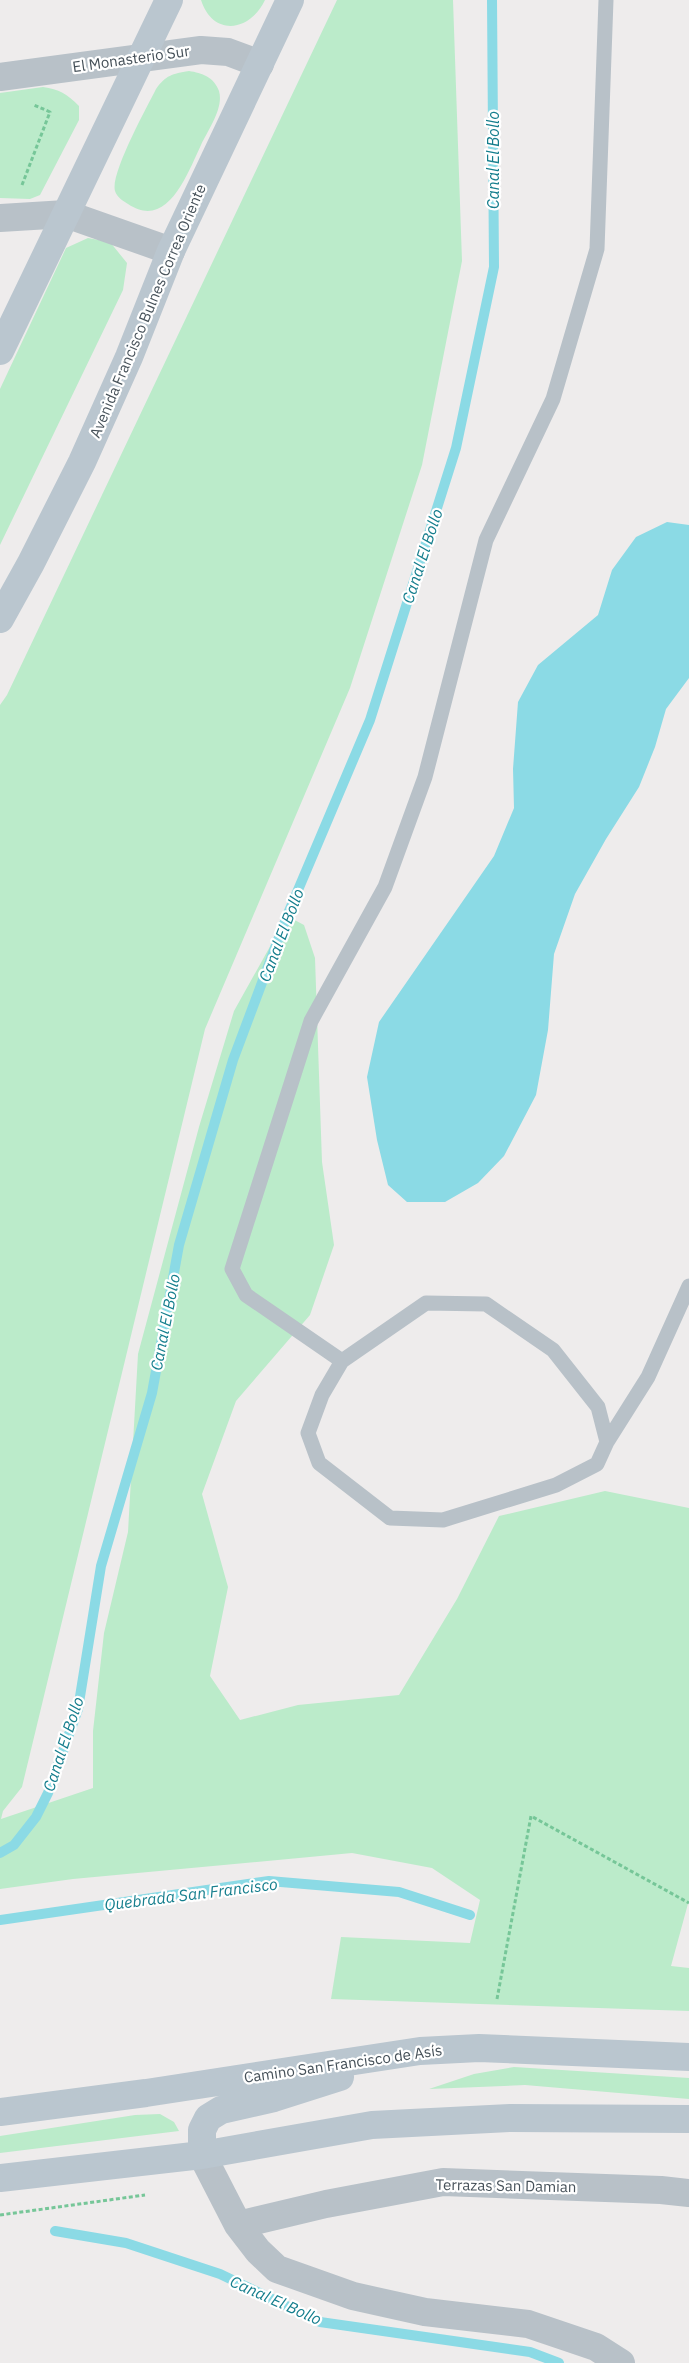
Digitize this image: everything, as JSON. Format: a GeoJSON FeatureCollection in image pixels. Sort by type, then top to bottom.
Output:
{"type":"FeatureCollection","features":[{"type":"Feature","properties":{"kind":"main road"},"geometry":{"type":"LineString","coordinates":[[0,351],[169,0]]}},
{"type":"Feature","properties":{"kind":"main road","name":"Avenida Francisco Bulnes Correa Oriente"},"geometry":{"type":"LineString","coordinates":[[0,619],[31,563],[82,462],[129,357],[171,250],[290,0]]}},
{"type":"Feature","properties":{"kind":"main road","name":"Camino San Francisco de Asís"},"geometry":{"type":"LineString","coordinates":[[0,2112],[146,2094],[420,2051],[479,2048],[689,2057]]}},
{"type":"Feature","properties":{"kind":"main road"},"geometry":{"type":"LineString","coordinates":[[202,2155],[202,2130],[208,2118],[221,2110],[274,2098],[420,2051]]}},
{"type":"Feature","properties":{"kind":"main road"},"geometry":{"type":"LineString","coordinates":[[0,2178],[202,2155],[372,2125],[510,2118],[689,2119]]}},
{"type":"Feature","properties":{"kind":"street","name":"El Monasterio Sur"},"geometry":{"type":"LineString","coordinates":[[0,77],[142,56],[201,50],[228,52],[260,64]]}},
{"type":"Feature","properties":{"kind":"street"},"geometry":{"type":"LineString","coordinates":[[0,218],[66,214],[171,250]]}},
{"type":"Feature","properties":{"kind":"street"},"geometry":{"type":"LineString","coordinates":[[202,2155],[238,2225],[258,2251],[277,2268],[344,2293],[425,2312],[528,2324],[596,2347],[621,2363]]}},
{"type":"Feature","properties":{"kind":"street","name":"Terrazas San Damian"},"geometry":{"type":"LineString","coordinates":[[238,2225],[326,2204],[444,2182],[689,2193]]}},
{"type":"Feature","properties":{"kind":"lane"},"geometry":{"type":"LineString","coordinates":[[342,1361],[246,1295],[232,1269],[311,1021],[385,887],[425,777],[486,540],[552,399],[596,249],[606,0]]}},
{"type":"Feature","properties":{"kind":"lane"},"geometry":{"type":"LineString","coordinates":[[607,1442],[598,1407],[553,1350],[486,1304],[426,1302],[342,1361],[322,1395],[308,1433],[319,1463],[390,1518],[443,1520],[556,1485],[597,1464],[607,1442],[648,1377],[689,1286]]}},
{"type":"Feature","properties":{"kind":"path"},"geometry":{"type":"LineString","coordinates":[[497,1998],[531,1816],[689,1903]]}},
{"type":"Feature","properties":{"kind":"green space"},"geometry":{"type":"Polygon","coordinates":[[[201,0],[265,0],[250,19],[232,26],[223,25],[214,20],[207,12],[201,0]]]}},
{"type":"Feature","properties":{"kind":"green space"},"geometry":{"type":"Polygon","coordinates":[[[337,0],[453,0],[462,261],[422,465],[350,688],[205,1029],[22,1787],[3,1811],[1,1819],[93,1788],[93,1731],[104,1633],[128,1532],[138,1354],[199,1127],[234,1011],[287,916],[304,925],[315,958],[322,1162],[334,1245],[310,1315],[236,1401],[202,1494],[228,1587],[210,1676],[240,1720],[298,1705],[399,1695],[457,1599],[499,1516],[605,1491],[689,1508],[689,1900],[671,1966],[689,1968],[689,2011],[331,1999],[341,1937],[470,1943],[480,1900],[432,1868],[352,1853],[73,1879],[0,1889],[0,705],[7,695],[337,0]]]}},
{"type":"Feature","properties":{"kind":"green space"},"geometry":{"type":"Polygon","coordinates":[[[189,71],[207,76],[217,86],[220,98],[217,112],[183,183],[175,195],[165,204],[154,210],[142,210],[126,203],[116,193],[115,182],[118,170],[130,140],[156,89],[170,76],[189,71]]]}},
{"type":"Feature","properties":{"kind":"green space"},"geometry":{"type":"Polygon","coordinates":[[[43,87],[54,89],[67,95],[75,102],[79,106],[79,120],[40,195],[30,199],[0,198],[0,93],[43,87]]]}},
{"type":"Feature","properties":{"kind":"green space"},"geometry":{"type":"Polygon","coordinates":[[[88,238],[110,242],[127,263],[123,290],[0,545],[0,389],[66,248],[88,238]]]}},
{"type":"Feature","properties":{"kind":"green space"},"geometry":{"type":"Polygon","coordinates":[[[514,2067],[689,2078],[689,2099],[525,2085],[429,2089],[474,2074],[514,2067]]]}},
{"type":"Feature","properties":{"kind":"green space"},"geometry":{"type":"Polygon","coordinates":[[[160,2114],[174,2122],[179,2131],[0,2153],[0,2136],[135,2115],[160,2114]]]}},
{"type":"Feature","properties":{"kind":"water"},"geometry":{"type":"Polygon","coordinates":[[[667,522],[689,525],[689,678],[666,709],[655,747],[639,787],[606,839],[575,894],[554,954],[548,1030],[536,1095],[504,1156],[478,1183],[445,1202],[407,1202],[388,1185],[377,1140],[367,1077],[379,1022],[494,856],[514,808],[513,769],[518,702],[538,665],[598,615],[612,570],[636,537],[667,522]]]}},
{"type":"Feature","properties":{"kind":"waterway","name":"Canal El Bollo"},"geometry":{"type":"LineString","coordinates":[[0,1853],[14,1845],[36,1817],[48,1793],[78,1709],[101,1566],[152,1393],[179,1245],[233,1060],[287,916],[370,720],[456,448],[494,267],[492,0]]}},
{"type":"Feature","properties":{"kind":"waterway","name":"Quebrada San Francisco"},"geometry":{"type":"LineString","coordinates":[[0,1920],[269,1881],[399,1892],[470,1915]]}},
{"type":"Feature","properties":{"kind":"waterway","name":"Canal El Bollo"},"geometry":{"type":"LineString","coordinates":[[55,2231],[126,2243],[220,2274],[320,2322],[530,2352],[559,2363]]}}]}
